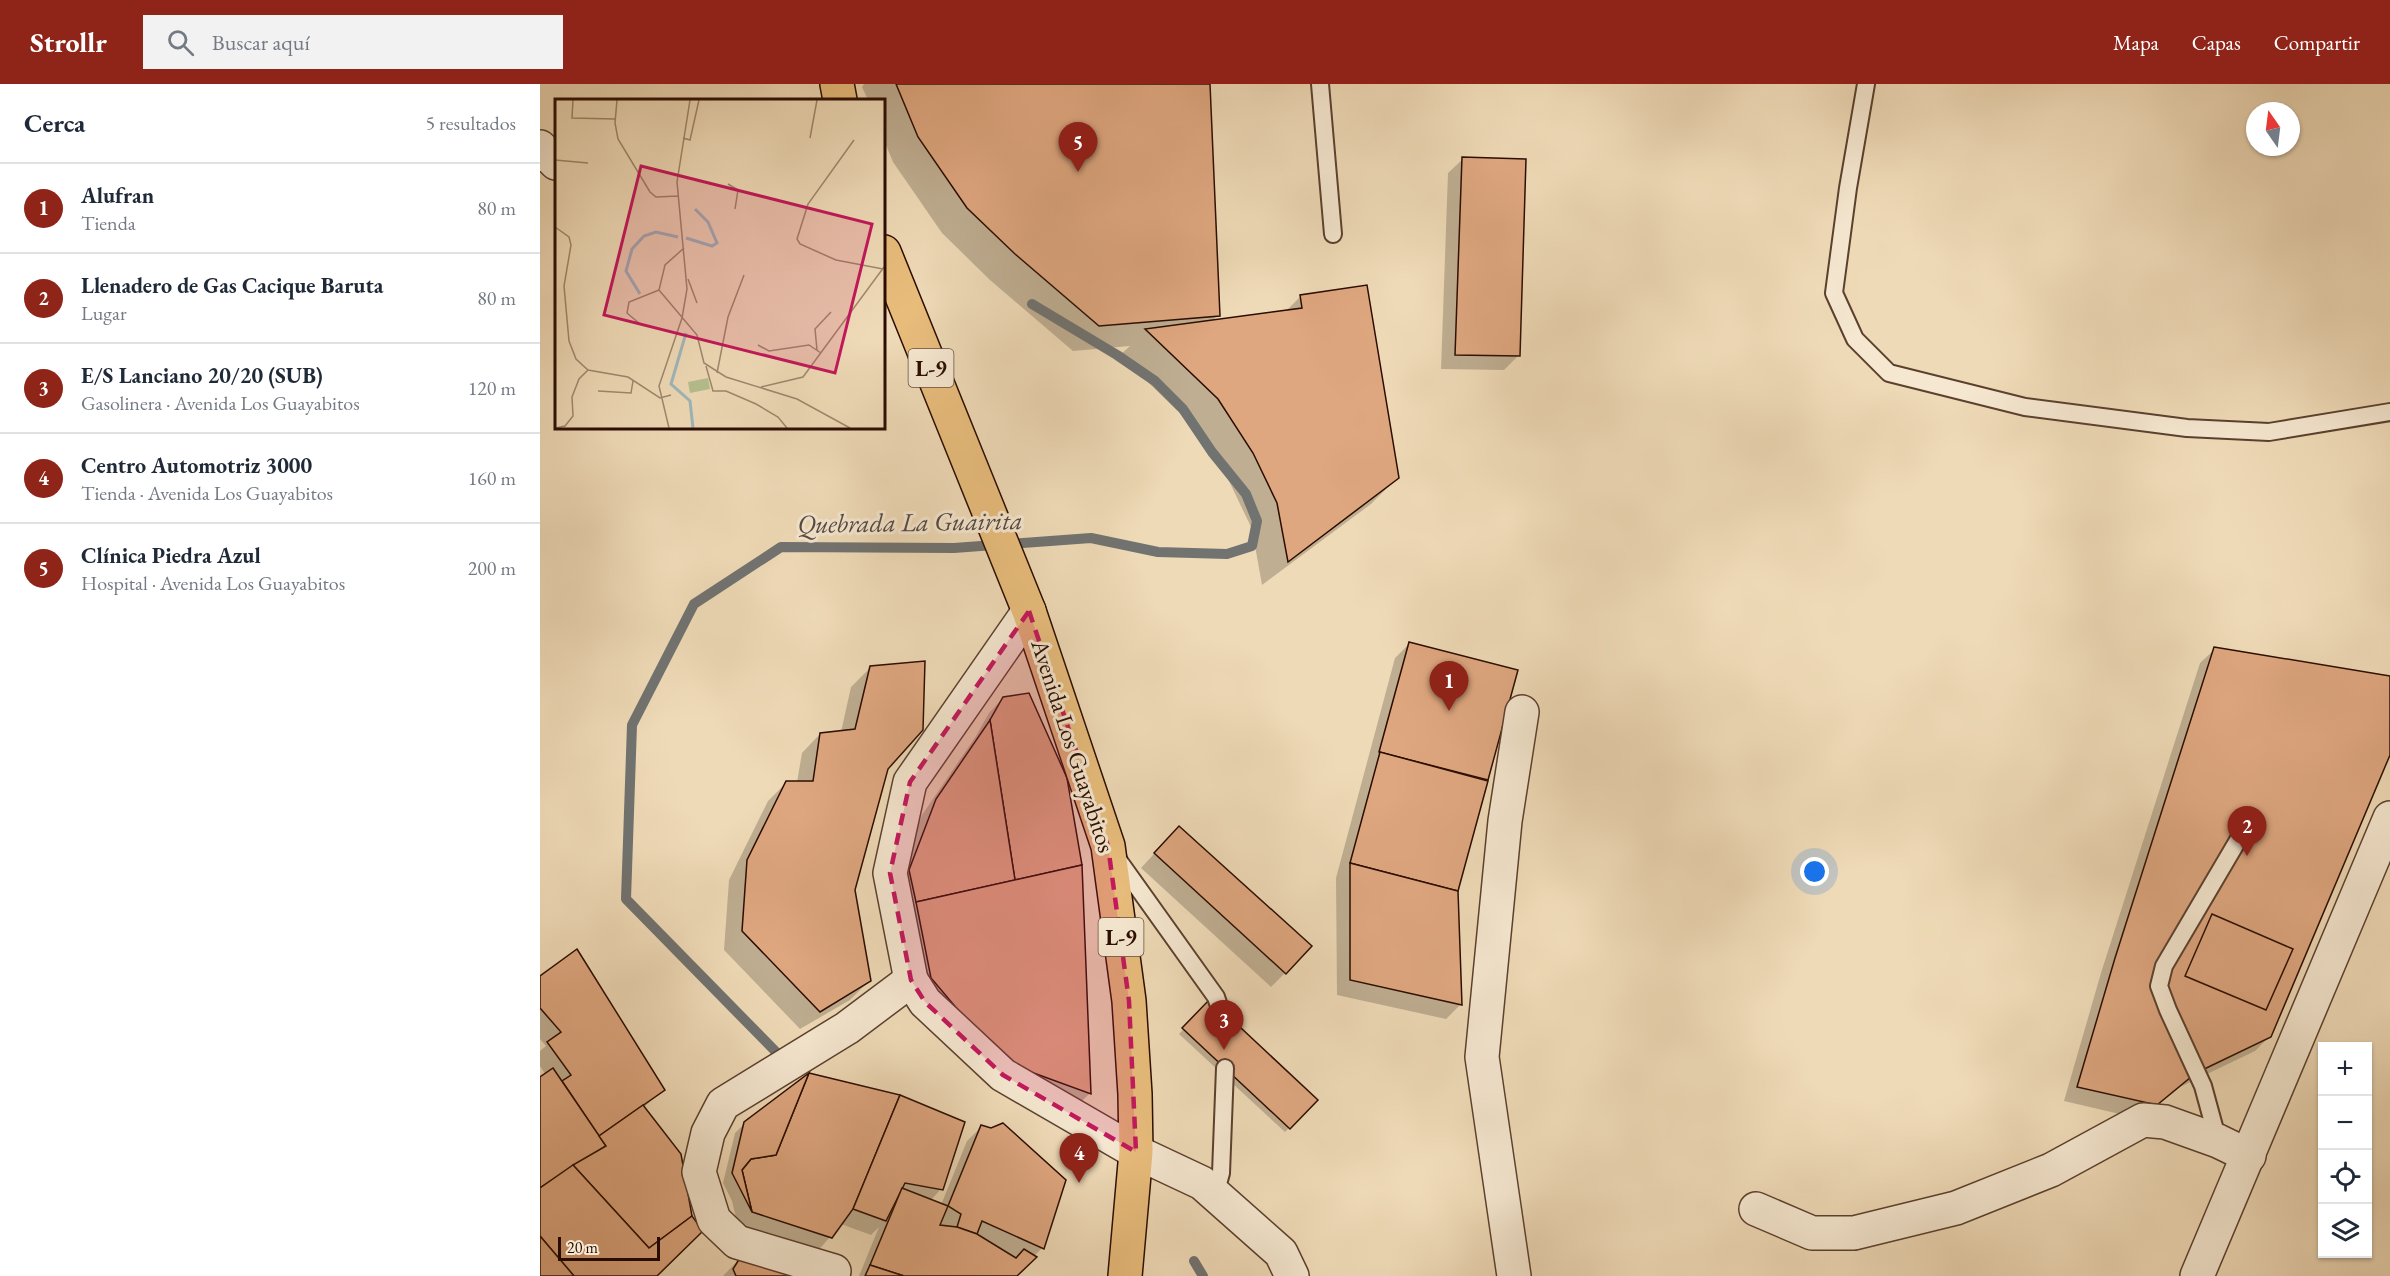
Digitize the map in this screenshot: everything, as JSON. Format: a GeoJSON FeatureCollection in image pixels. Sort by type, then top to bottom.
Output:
{"type":"FeatureCollection","features":[{"type":"Feature","properties":{"kind":"main road"},"geometry":{"type":"LineString","coordinates":[[837,84],[840,99]]}},
{"type":"Feature","properties":{"kind":"main road","name":"L-9"},"geometry":{"type":"LineString","coordinates":[[885,254],[1029,611]]}},
{"type":"Feature","properties":{"kind":"main road","name":"Avenida Los Guayabitos"},"geometry":{"type":"LineString","coordinates":[[1029,611],[1108,846],[1129,1001],[1136,1152],[1125,1276]]}},
{"type":"Feature","properties":{"kind":"street"},"geometry":{"type":"LineString","coordinates":[[540,147],[555,162]]}},
{"type":"Feature","properties":{"kind":"street"},"geometry":{"type":"LineString","coordinates":[[1029,611],[910,782],[890,873],[911,980],[925,1002],[1003,1075],[1136,1152],[1202,1183],[1281,1253],[1292,1276]]}},
{"type":"Feature","properties":{"kind":"street"},"geometry":{"type":"LineString","coordinates":[[1514,1276],[1482,1057],[1505,821],[1522,712]]}},
{"type":"Feature","properties":{"kind":"street"},"geometry":{"type":"LineString","coordinates":[[2197,1276],[2390,818]]}},
{"type":"Feature","properties":{"kind":"street"},"geometry":{"type":"LineString","coordinates":[[834,1271],[737,1242],[714,1220],[699,1172],[708,1132],[723,1104],[847,1028],[911,980]]}},
{"type":"Feature","properties":{"kind":"street"},"geometry":{"type":"LineString","coordinates":[[1756,1209],[1812,1233],[1854,1233],[1956,1208],[2051,1170],[2143,1120],[2165,1122],[2218,1141],[2249,1156]]}},
{"type":"Feature","properties":{"kind":"lane"},"geometry":{"type":"LineString","coordinates":[[1320,84],[1333,234]]}},
{"type":"Feature","properties":{"kind":"lane"},"geometry":{"type":"LineString","coordinates":[[1866,84],[1848,188],[1834,293],[1855,339],[1889,373],[2025,407],[2187,428],[2269,432],[2390,412]]}},
{"type":"Feature","properties":{"kind":"lane"},"geometry":{"type":"LineString","coordinates":[[2218,1141],[2203,1086],[2159,986],[2164,966],[2247,825]]}},
{"type":"Feature","properties":{"kind":"lane"},"geometry":{"type":"LineString","coordinates":[[1108,846],[1216,997],[1220,1009]]}},
{"type":"Feature","properties":{"kind":"lane"},"geometry":{"type":"LineString","coordinates":[[1215,1195],[1221,1173],[1225,1068]]}},
{"type":"Feature","properties":{"kind":"highlighted area"},"geometry":{"type":"Polygon","coordinates":[[[1029,611],[1108,846],[1129,1001],[1136,1152],[1003,1075],[925,1002],[911,980],[890,873],[910,782],[1029,611]]]}},
{"type":"Feature","properties":{"kind":"building"},"geometry":{"type":"Polygon","coordinates":[[[896,84],[1210,84],[1220,316],[1099,326],[1015,254],[967,208],[918,137],[896,84]]]}},
{"type":"Feature","properties":{"kind":"building"},"geometry":{"type":"Polygon","coordinates":[[[1462,157],[1526,159],[1520,356],[1455,355],[1462,157]]]}},
{"type":"Feature","properties":{"kind":"building"},"geometry":{"type":"Polygon","coordinates":[[[1367,285],[1399,478],[1288,562],[1277,503],[1253,453],[1218,399],[1145,329],[1302,308],[1300,295],[1367,285]]]}},
{"type":"Feature","properties":{"kind":"building"},"geometry":{"type":"Polygon","coordinates":[[[1409,642],[1518,670],[1488,780],[1379,752],[1409,642]]]}},
{"type":"Feature","properties":{"kind":"building"},"geometry":{"type":"Polygon","coordinates":[[[2214,647],[2390,676],[2390,755],[2271,1037],[2196,1073],[2157,1105],[2077,1087],[2115,958],[2214,647]]]}},
{"type":"Feature","properties":{"kind":"building"},"geometry":{"type":"Polygon","coordinates":[[[925,661],[923,730],[888,769],[855,890],[871,981],[820,1012],[742,931],[747,860],[786,781],[813,781],[820,733],[855,729],[870,666],[925,661]]]}},
{"type":"Feature","properties":{"kind":"building"},"geometry":{"type":"Polygon","coordinates":[[[1029,693],[1067,778],[1082,865],[1015,880],[990,720],[1003,697],[1029,693]]]}},
{"type":"Feature","properties":{"kind":"building"},"geometry":{"type":"Polygon","coordinates":[[[990,720],[1015,880],[916,902],[909,870],[936,799],[990,720]]]}},
{"type":"Feature","properties":{"kind":"building"},"geometry":{"type":"Polygon","coordinates":[[[1380,752],[1488,781],[1458,891],[1350,863],[1380,752]]]}},
{"type":"Feature","properties":{"kind":"building"},"geometry":{"type":"Polygon","coordinates":[[[1179,826],[1312,946],[1286,974],[1154,853],[1179,826]]]}},
{"type":"Feature","properties":{"kind":"building"},"geometry":{"type":"Polygon","coordinates":[[[1350,863],[1458,891],[1462,1005],[1350,980],[1350,863]]]}},
{"type":"Feature","properties":{"kind":"building"},"geometry":{"type":"Polygon","coordinates":[[[1082,865],[1091,1094],[1020,1068],[970,1024],[931,978],[916,902],[1082,865]]]}},
{"type":"Feature","properties":{"kind":"building"},"geometry":{"type":"Polygon","coordinates":[[[2212,914],[2293,949],[2266,1010],[2185,976],[2212,914]]]}},
{"type":"Feature","properties":{"kind":"building"},"geometry":{"type":"Polygon","coordinates":[[[577,949],[665,1090],[599,1136],[562,1081],[571,1075],[547,1042],[561,1032],[540,1008],[540,976],[577,949]]]}},
{"type":"Feature","properties":{"kind":"building"},"geometry":{"type":"Polygon","coordinates":[[[1210,999],[1318,1100],[1290,1129],[1182,1028],[1210,999]]]}},
{"type":"Feature","properties":{"kind":"building"},"geometry":{"type":"Polygon","coordinates":[[[553,1068],[606,1146],[540,1188],[540,1077],[553,1068]]]}},
{"type":"Feature","properties":{"kind":"building"},"geometry":{"type":"Polygon","coordinates":[[[809,1073],[900,1095],[853,1209],[832,1238],[752,1212],[742,1170],[751,1159],[776,1155],[809,1073]]]}},
{"type":"Feature","properties":{"kind":"building"},"geometry":{"type":"Polygon","coordinates":[[[809,1073],[776,1155],[751,1159],[742,1170],[752,1212],[732,1173],[744,1122],[809,1073]]]}},
{"type":"Feature","properties":{"kind":"building"},"geometry":{"type":"Polygon","coordinates":[[[900,1095],[965,1122],[943,1190],[905,1183],[886,1221],[853,1209],[900,1095]]]}},
{"type":"Feature","properties":{"kind":"building"},"geometry":{"type":"Polygon","coordinates":[[[643,1105],[681,1154],[692,1216],[649,1248],[573,1165],[606,1146],[599,1136],[643,1105]]]}},
{"type":"Feature","properties":{"kind":"building"},"geometry":{"type":"Polygon","coordinates":[[[1003,1123],[1066,1180],[1044,1249],[982,1221],[977,1234],[957,1227],[961,1214],[948,1206],[981,1125],[991,1128],[1003,1123]]]}},
{"type":"Feature","properties":{"kind":"building"},"geometry":{"type":"Polygon","coordinates":[[[573,1165],[649,1248],[692,1216],[703,1231],[657,1276],[574,1276],[540,1236],[540,1188],[573,1165]]]}},
{"type":"Feature","properties":{"kind":"building"},"geometry":{"type":"Polygon","coordinates":[[[902,1188],[948,1206],[940,1225],[957,1227],[977,1234],[1016,1258],[1024,1249],[1037,1257],[1017,1276],[904,1276],[870,1265],[902,1188]]]}},
{"type":"Feature","properties":{"kind":"building"},"geometry":{"type":"Polygon","coordinates":[[[540,1236],[574,1276],[540,1276],[540,1236]]]}},
{"type":"Feature","properties":{"kind":"building"},"geometry":{"type":"Polygon","coordinates":[[[743,1253],[802,1276],[736,1276],[733,1269],[743,1253]]]}},
{"type":"Feature","properties":{"kind":"building"},"geometry":{"type":"Polygon","coordinates":[[[870,1265],[904,1276],[865,1276],[870,1265]]]}},
{"type":"Feature","properties":{"kind":"waterway","name":"Quebrada La Guairita"},"geometry":{"type":"LineString","coordinates":[[779,1055],[626,899],[632,725],[694,604],[781,547],[954,548],[1091,538],[1158,552],[1227,554],[1252,546],[1257,521],[1246,494],[1212,452],[1183,409],[1155,381],[1117,355],[1032,304]]}},
{"type":"Feature","properties":{"kind":"waterway","name":"Quebrada La Guairita"},"geometry":{"type":"LineString","coordinates":[[1194,1261],[1203,1276]]}},
{"type":"Feature","properties":{"kind":"place","name":"Clínica Piedra Azul"},"geometry":{"type":"Point","coordinates":[1078,172]}},
{"type":"Feature","properties":{"kind":"place","name":"Alufran"},"geometry":{"type":"Point","coordinates":[1449,711]}},
{"type":"Feature","properties":{"kind":"place","name":"Llenadero de Gas Cacique Baruta"},"geometry":{"type":"Point","coordinates":[2247,856]}},
{"type":"Feature","properties":{"kind":"place","name":"E/S Lanciano 20/20 (SUB)"},"geometry":{"type":"Point","coordinates":[1224,1050]}},
{"type":"Feature","properties":{"kind":"place","name":"Centro Automotriz 3000"},"geometry":{"type":"Point","coordinates":[1079,1183]}}]}
